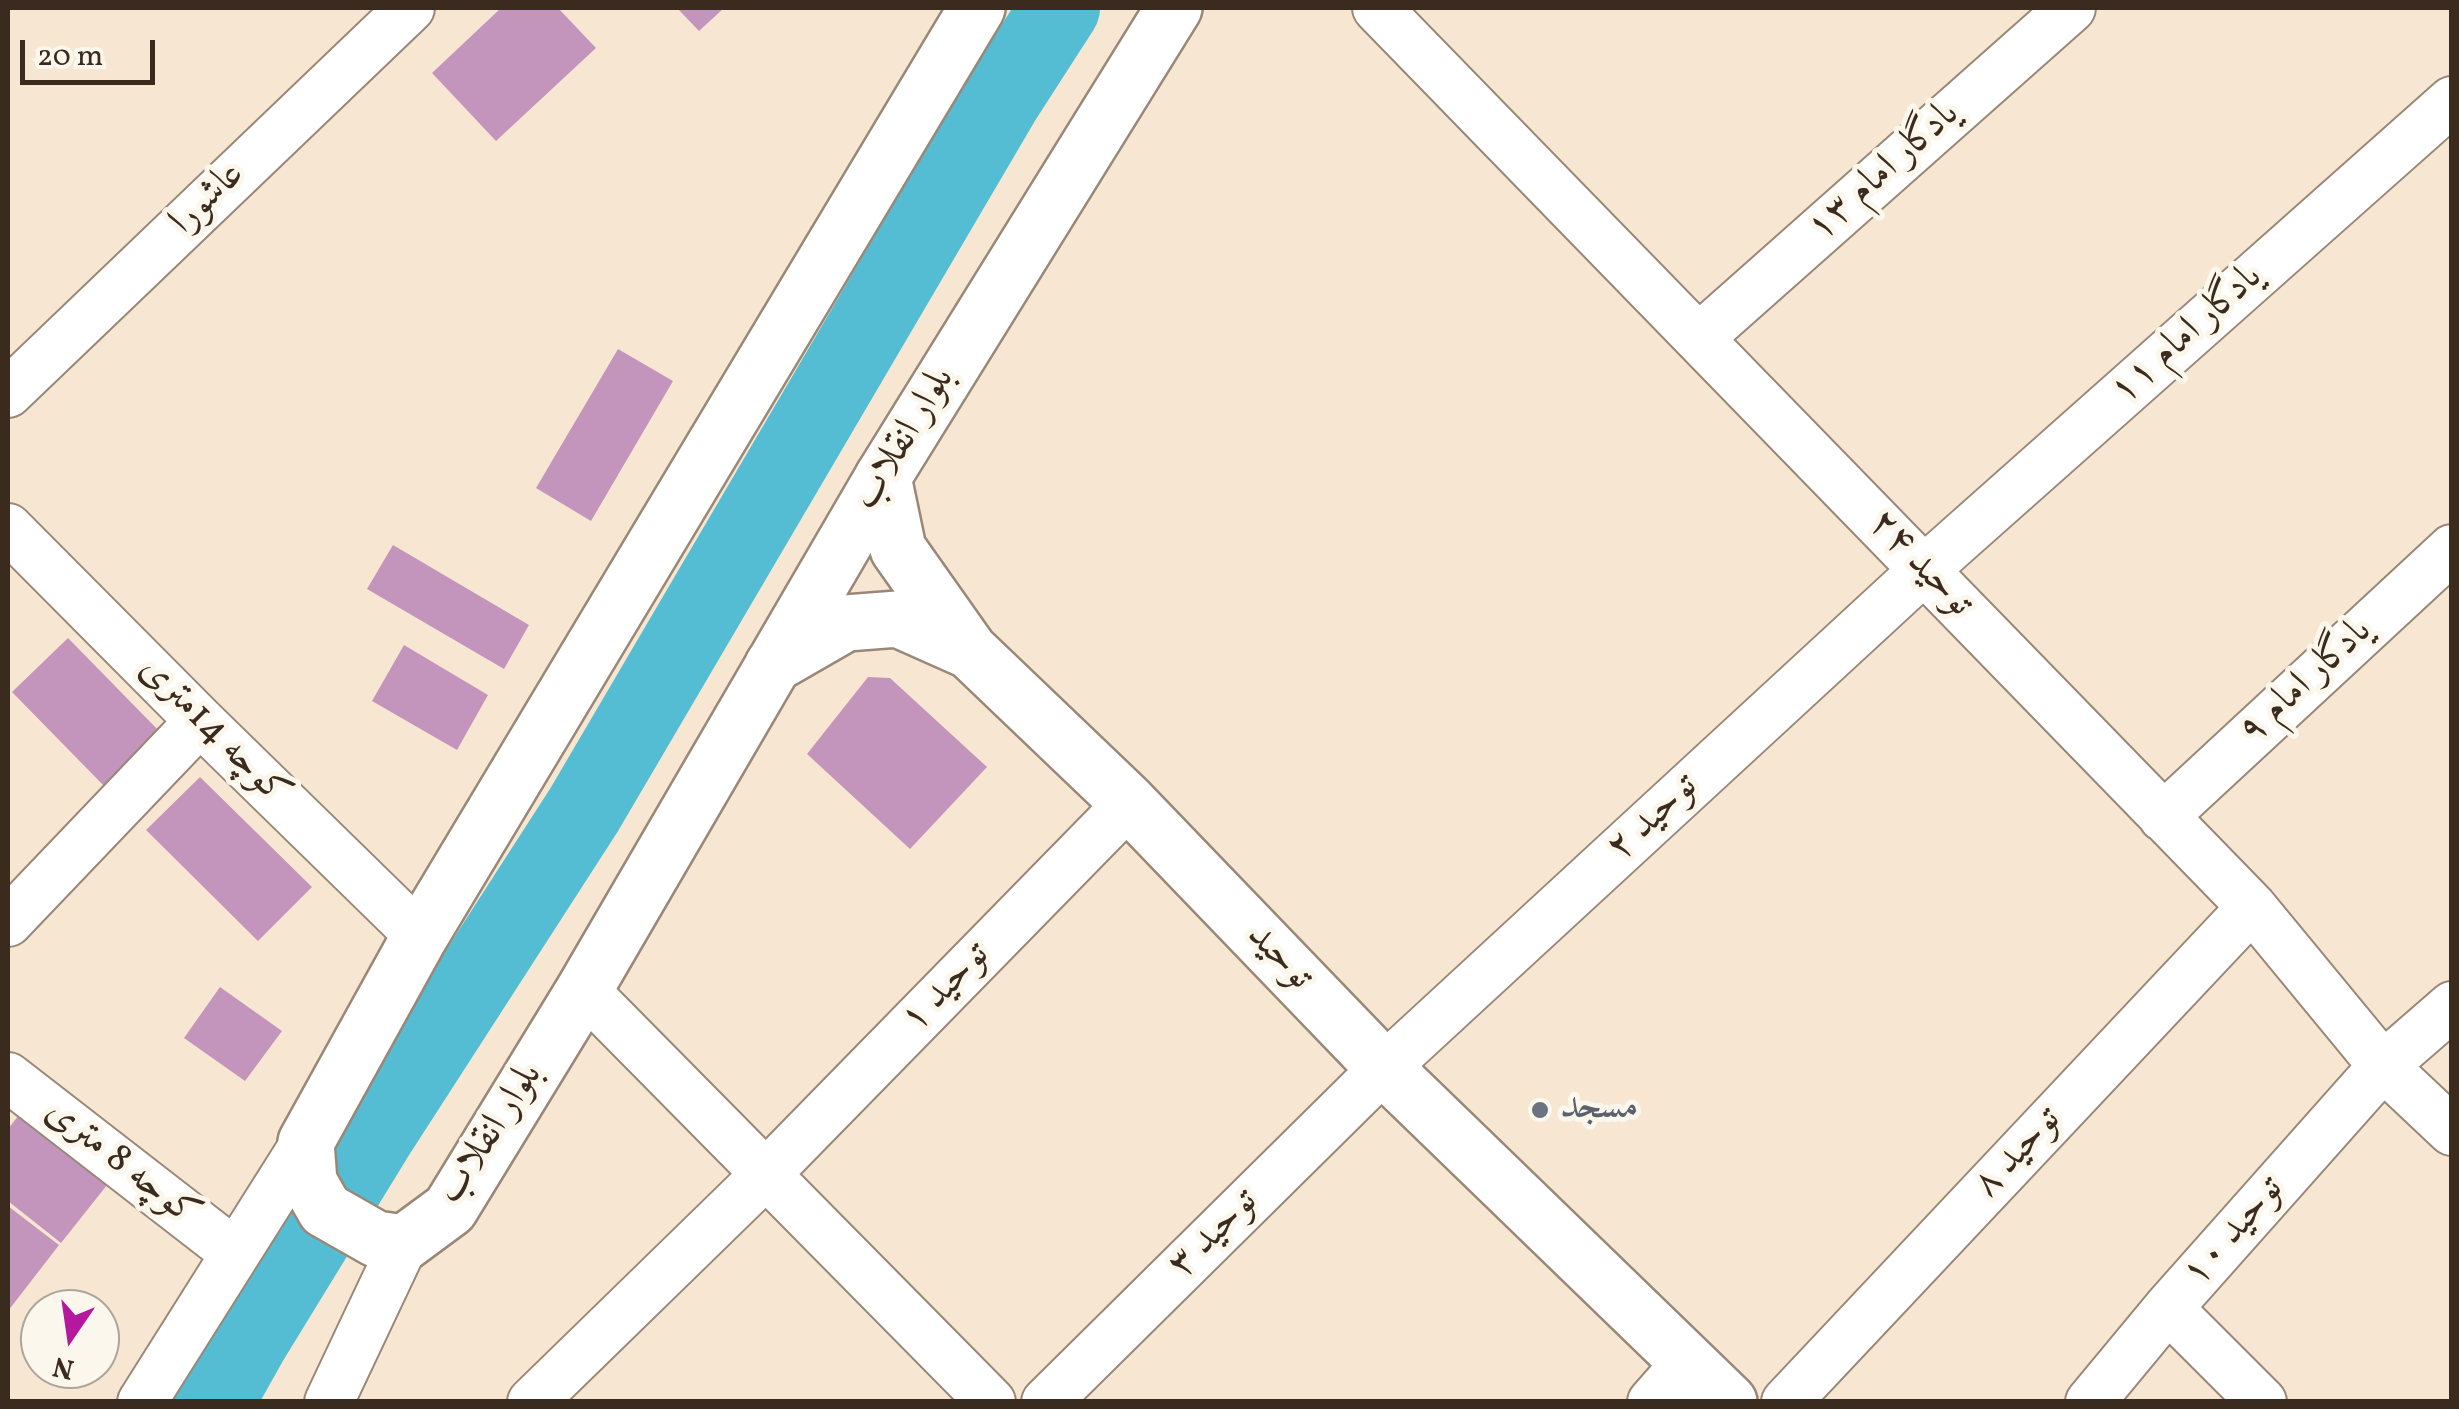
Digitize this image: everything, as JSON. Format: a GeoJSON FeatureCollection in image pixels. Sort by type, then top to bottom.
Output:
{"type":"FeatureCollection","features":[{"type":"Feature","properties":{"kind":"main road"},"geometry":{"type":"LineString","coordinates":[[390,1241],[325,1210],[308,1162],[420,936],[976,8]]}},
{"type":"Feature","properties":{"kind":"main road","name":"بلوار انقلاب"},"geometry":{"type":"LineString","coordinates":[[390,1241],[450,1209],[584,990],[882,478],[1174,8]]}},
{"type":"Feature","properties":{"kind":"main road","name":"توحید"},"geometry":{"type":"LineString","coordinates":[[882,478],[898,549],[970,652],[1128,803],[1384,1068],[1729,1402]]}},
{"type":"Feature","properties":{"kind":"main road"},"geometry":{"type":"LineString","coordinates":[[773,665],[846,623],[898,619],[970,652]]}},
{"type":"Feature","properties":{"kind":"street","name":"عاشورا"},"geometry":{"type":"LineString","coordinates":[[8,393],[410,8]]}},
{"type":"Feature","properties":{"kind":"street","name":"توحید ۲۴"},"geometry":{"type":"LineString","coordinates":[[1378,8],[2252,907],[2382,1066],[2452,1131]]}},
{"type":"Feature","properties":{"kind":"street","name":"یادگار امام ۱۳"},"geometry":{"type":"LineString","coordinates":[[1698,338],[2071,8]]}},
{"type":"Feature","properties":{"kind":"street","name":"یادگار امام ۱۱"},"geometry":{"type":"LineString","coordinates":[[1924,570],[2452,101]]}},
{"type":"Feature","properties":{"kind":"street","name":"کوچه 14متری"},"geometry":{"type":"LineString","coordinates":[[8,528],[420,936]]}},
{"type":"Feature","properties":{"kind":"street","name":"یادگار امام ۹"},"geometry":{"type":"LineString","coordinates":[[2163,817],[2452,550]]}},
{"type":"Feature","properties":{"kind":"street","name":"توحید ۲"},"geometry":{"type":"LineString","coordinates":[[1384,1068],[1924,570]]}},
{"type":"Feature","properties":{"kind":"street"},"geometry":{"type":"LineString","coordinates":[[8,922],[200,721]]}},
{"type":"Feature","properties":{"kind":"street","name":"توحید ۱"},"geometry":{"type":"LineString","coordinates":[[532,1402],[766,1174],[1128,803]]}},
{"type":"Feature","properties":{"kind":"street","name":"توحید ۸"},"geometry":{"type":"LineString","coordinates":[[1786,1402],[2252,907]]}},
{"type":"Feature","properties":{"kind":"street"},"geometry":{"type":"LineString","coordinates":[[584,990],[991,1402]]}},
{"type":"Feature","properties":{"kind":"street","name":"توحید ۱۰"},"geometry":{"type":"LineString","coordinates":[[2090,1402],[2382,1066],[2452,1006]]}},
{"type":"Feature","properties":{"kind":"street","name":"توحید ۳"},"geometry":{"type":"LineString","coordinates":[[1046,1402],[1384,1068]]}},
{"type":"Feature","properties":{"kind":"street","name":"کوچه 8 متری"},"geometry":{"type":"LineString","coordinates":[[8,1077],[235,1253]]}},
{"type":"Feature","properties":{"kind":"street"},"geometry":{"type":"LineString","coordinates":[[142,1402],[235,1253],[308,1162]]}},
{"type":"Feature","properties":{"kind":"street"},"geometry":{"type":"LineString","coordinates":[[329,1402],[390,1241]]}},
{"type":"Feature","properties":{"kind":"street"},"geometry":{"type":"LineString","coordinates":[[2168,1308],[2262,1402]]}},
{"type":"Feature","properties":{"kind":"street"},"geometry":{"type":"LineString","coordinates":[[1652,1402],[1688,1361]]}},
{"type":"Feature","properties":{"kind":"building"},"geometry":{"type":"Polygon","coordinates":[[[501,8],[558,8],[596,48],[496,141],[432,73],[501,8]]]}},
{"type":"Feature","properties":{"kind":"building"},"geometry":{"type":"Polygon","coordinates":[[[677,8],[724,8],[699,31],[677,8]]]}},
{"type":"Feature","properties":{"kind":"building"},"geometry":{"type":"Polygon","coordinates":[[[618,349],[673,381],[591,521],[536,488],[618,349]]]}},
{"type":"Feature","properties":{"kind":"building"},"geometry":{"type":"Polygon","coordinates":[[[393,545],[529,625],[504,669],[367,589],[393,545]]]}},
{"type":"Feature","properties":{"kind":"building"},"geometry":{"type":"Polygon","coordinates":[[[68,638],[162,734],[106,788],[12,692],[68,638]]]}},
{"type":"Feature","properties":{"kind":"building"},"geometry":{"type":"Polygon","coordinates":[[[404,645],[488,695],[457,750],[372,701],[404,645]]]}},
{"type":"Feature","properties":{"kind":"building"},"geometry":{"type":"Polygon","coordinates":[[[868,677],[890,678],[987,767],[910,849],[807,754],[868,677]]]}},
{"type":"Feature","properties":{"kind":"building"},"geometry":{"type":"Polygon","coordinates":[[[200,777],[312,887],[258,941],[146,830],[200,777]]]}},
{"type":"Feature","properties":{"kind":"building"},"geometry":{"type":"Polygon","coordinates":[[[220,987],[282,1031],[245,1081],[184,1038],[220,987]]]}},
{"type":"Feature","properties":{"kind":"building"},"geometry":{"type":"Polygon","coordinates":[[[22,1111],[111,1180],[61,1243],[8,1201],[8,1129],[22,1111]]]}},
{"type":"Feature","properties":{"kind":"building"},"geometry":{"type":"Polygon","coordinates":[[[8,1206],[59,1245],[25,1289],[20,1289],[20,1295],[8,1311],[8,1206]]]}},
{"type":"Feature","properties":{"kind":"waterway"},"geometry":{"type":"LineString","coordinates":[[214,1402],[375,1134],[584,810],[1002,98],[1060,8]]}},
{"type":"Feature","properties":{"kind":"place","name":"مسجد"},"geometry":{"type":"Point","coordinates":[1540,1110]}}]}
